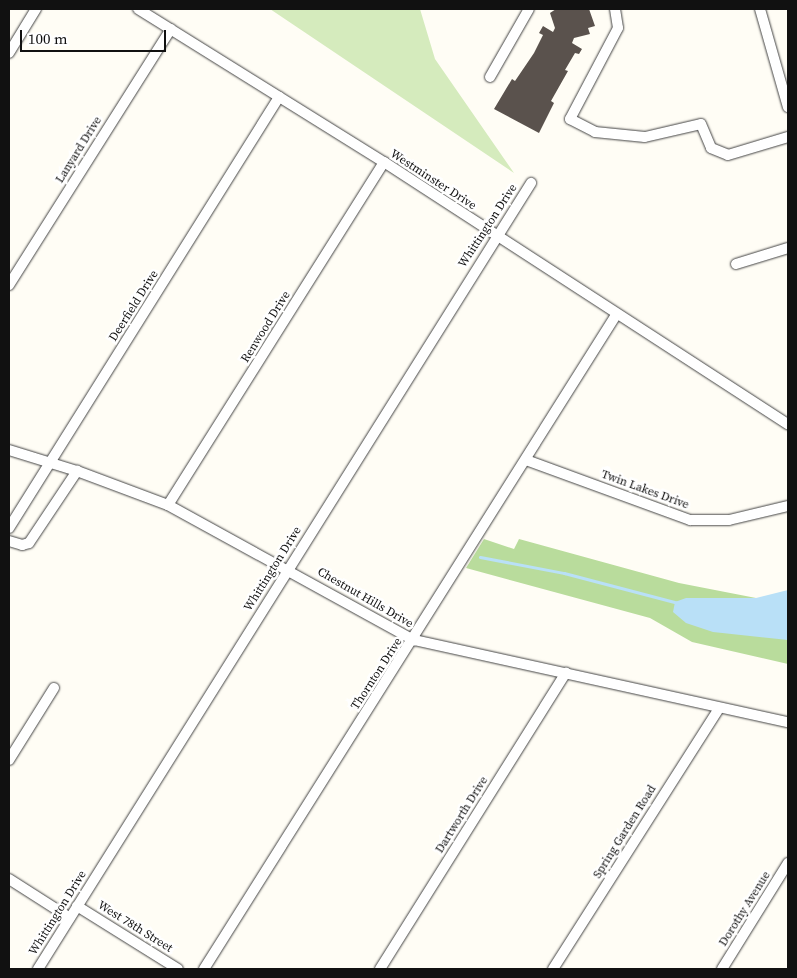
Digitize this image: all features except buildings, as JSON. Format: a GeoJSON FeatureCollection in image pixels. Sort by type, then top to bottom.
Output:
{"type":"FeatureCollection","features":[{"type":"Feature","properties":{"kind":"street"},"geometry":{"type":"LineString","coordinates":[[9,52],[36,9]]}},
{"type":"Feature","properties":{"kind":"street","name":"Westminster Drive"},"geometry":{"type":"LineString","coordinates":[[138,9],[384,162],[616,315],[788,424]]}},
{"type":"Feature","properties":{"kind":"street"},"geometry":{"type":"LineString","coordinates":[[490,77],[529,9]]}},
{"type":"Feature","properties":{"kind":"street"},"geometry":{"type":"LineString","coordinates":[[615,9],[618,28],[570,119],[595,132],[645,137],[701,124],[711,148],[728,155],[788,136]]}},
{"type":"Feature","properties":{"kind":"street"},"geometry":{"type":"LineString","coordinates":[[760,9],[788,107]]}},
{"type":"Feature","properties":{"kind":"street","name":"Lanyard Drive"},"geometry":{"type":"LineString","coordinates":[[9,285],[171,29]]}},
{"type":"Feature","properties":{"kind":"street","name":"Deerfield Drive"},"geometry":{"type":"LineString","coordinates":[[9,528],[279,97]]}},
{"type":"Feature","properties":{"kind":"street","name":"Renwood Drive"},"geometry":{"type":"LineString","coordinates":[[168,505],[384,162]]}},
{"type":"Feature","properties":{"kind":"street","name":"Whittington Drive"},"geometry":{"type":"LineString","coordinates":[[38,969],[530,184]]}},
{"type":"Feature","properties":{"kind":"street"},"geometry":{"type":"LineString","coordinates":[[736,264],[788,248]]}},
{"type":"Feature","properties":{"kind":"street","name":"Thornton Drive"},"geometry":{"type":"LineString","coordinates":[[204,969],[414,640],[616,315]]}},
{"type":"Feature","properties":{"kind":"street","name":"Chestnut Hills Drive"},"geometry":{"type":"LineString","coordinates":[[9,450],[77,471],[168,505],[414,640],[788,722]]}},
{"type":"Feature","properties":{"kind":"street","name":"Twin Lakes Drive"},"geometry":{"type":"LineString","coordinates":[[526,460],[690,520],[729,520],[788,506]]}},
{"type":"Feature","properties":{"kind":"street"},"geometry":{"type":"LineString","coordinates":[[9,541],[22,545],[28,543],[77,471]]}},
{"type":"Feature","properties":{"kind":"street","name":"Dartworth Drive"},"geometry":{"type":"LineString","coordinates":[[380,969],[566,673]]}},
{"type":"Feature","properties":{"kind":"street"},"geometry":{"type":"LineString","coordinates":[[9,760],[54,688]]}},
{"type":"Feature","properties":{"kind":"street","name":"Spring Garden Road"},"geometry":{"type":"LineString","coordinates":[[553,969],[719,708]]}},
{"type":"Feature","properties":{"kind":"street","name":"Dorothy Avenue"},"geometry":{"type":"LineString","coordinates":[[722,969],[788,863]]}},
{"type":"Feature","properties":{"kind":"street"},"geometry":{"type":"LineString","coordinates":[[9,879],[70,918]]}},
{"type":"Feature","properties":{"kind":"street","name":"West 78th Street"},"geometry":{"type":"LineString","coordinates":[[78,906],[178,969]]}},
{"type":"Feature","properties":{"kind":"green space"},"geometry":{"type":"Polygon","coordinates":[[[270,9],[420,9],[435,59],[514,173],[270,9]]]}},
{"type":"Feature","properties":{"kind":"green space"},"geometry":{"type":"Polygon","coordinates":[[[484,539],[514,549],[519,539],[679,583],[756,598],[686,598],[788,640],[788,664],[692,642],[650,618],[466,568],[484,539]]]}},
{"type":"Feature","properties":{"kind":"water"},"geometry":{"type":"Polygon","coordinates":[[[788,590],[788,640],[713,632],[686,623],[673,612],[675,602],[686,598],[756,598],[788,590]]]}},
{"type":"Feature","properties":{"kind":"waterway"},"geometry":{"type":"LineString","coordinates":[[480,557],[564,573],[678,603]]}}]}
